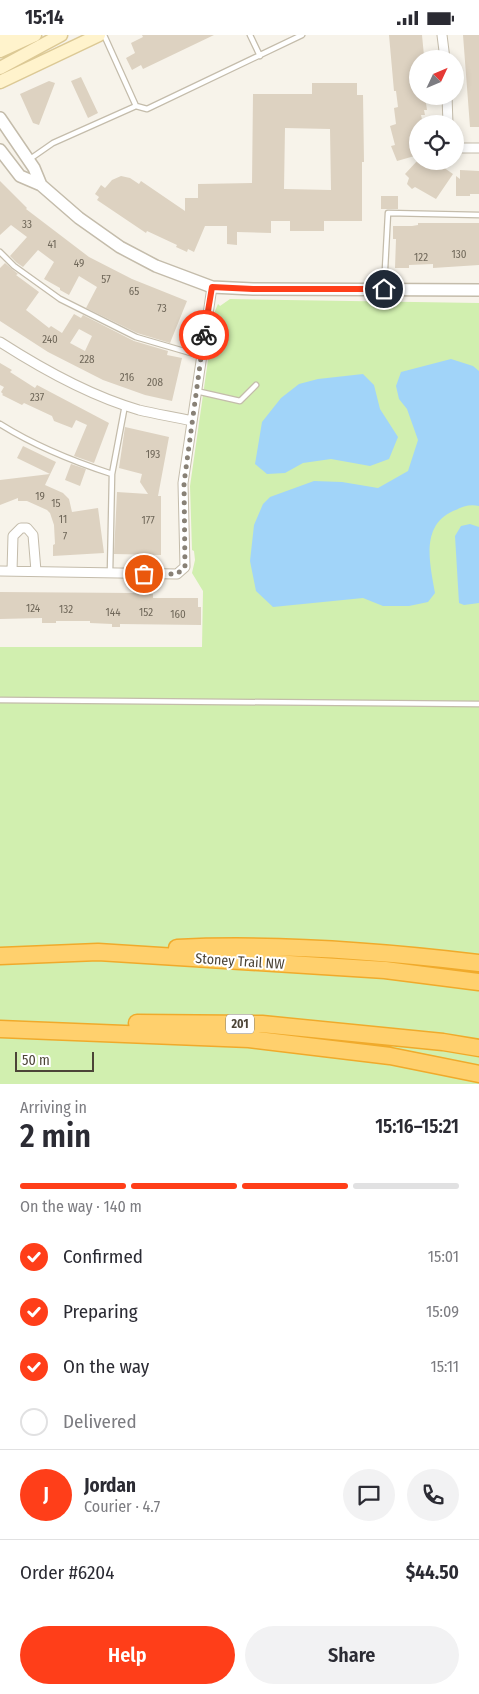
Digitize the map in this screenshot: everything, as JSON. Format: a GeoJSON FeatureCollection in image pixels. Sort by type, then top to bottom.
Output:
{"type":"FeatureCollection","features":[{"type":"Feature","properties":{"kind":"highway"},"geometry":{"type":"LineString","coordinates":[[98,952],[231,945],[388,952],[479,963]]}},
{"type":"Feature","properties":{"kind":"highway","name":"Stoney Trail NW"},"geometry":{"type":"LineString","coordinates":[[0,956],[98,952],[385,970],[479,982]]}},
{"type":"Feature","properties":{"kind":"highway","name":"201"},"geometry":{"type":"LineString","coordinates":[[0,1028],[184,1022],[262,1024],[444,1042],[479,1048]]}},
{"type":"Feature","properties":{"kind":"highway"},"geometry":{"type":"LineString","coordinates":[[0,1028],[249,1039],[390,1056],[479,1074]]}},
{"type":"Feature","properties":{"kind":"main road"},"geometry":{"type":"LineString","coordinates":[[0,69],[62,35]]}},
{"type":"Feature","properties":{"kind":"main road"},"geometry":{"type":"LineString","coordinates":[[0,82],[99,35]]}},
{"type":"Feature","properties":{"kind":"main road"},"geometry":{"type":"LineString","coordinates":[[0,39],[31,37]]}},
{"type":"Feature","properties":{"kind":"main road"},"geometry":{"type":"LineString","coordinates":[[0,51],[31,37]]}},
{"type":"Feature","properties":{"kind":"street"},"geometry":{"type":"LineString","coordinates":[[442,35],[444,50]]}},
{"type":"Feature","properties":{"kind":"street"},"geometry":{"type":"LineString","coordinates":[[0,118],[41,185]]}},
{"type":"Feature","properties":{"kind":"street"},"geometry":{"type":"LineString","coordinates":[[464,148],[479,148]]}},
{"type":"Feature","properties":{"kind":"street"},"geometry":{"type":"LineString","coordinates":[[0,150],[20,176],[41,185],[80,218],[120,247],[156,266],[212,287],[253,289],[479,290]]}},
{"type":"Feature","properties":{"kind":"street"},"geometry":{"type":"LineString","coordinates":[[0,571],[177,574],[185,567],[184,483],[212,287]]}},
{"type":"Feature","properties":{"kind":"street"},"geometry":{"type":"LineString","coordinates":[[0,342],[80,387],[125,405],[192,421]]}},
{"type":"Feature","properties":{"kind":"street"},"geometry":{"type":"LineString","coordinates":[[12,571],[13,535],[21,528],[27,528],[33,535],[36,571]]}},
{"type":"Feature","properties":{"kind":"lane"},"geometry":{"type":"LineString","coordinates":[[104,35],[136,106]]}},
{"type":"Feature","properties":{"kind":"lane"},"geometry":{"type":"LineString","coordinates":[[250,35],[260,56]]}},
{"type":"Feature","properties":{"kind":"lane"},"geometry":{"type":"LineString","coordinates":[[28,161],[53,143],[136,106],[147,109],[302,35]]}},
{"type":"Feature","properties":{"kind":"lane"},"geometry":{"type":"LineString","coordinates":[[384,289],[388,213],[479,215]]}},
{"type":"Feature","properties":{"kind":"lane"},"geometry":{"type":"LineString","coordinates":[[0,251],[14,266],[60,299],[136,337],[201,356]]}},
{"type":"Feature","properties":{"kind":"lane"},"geometry":{"type":"LineString","coordinates":[[196,391],[240,401],[256,385]]}},
{"type":"Feature","properties":{"kind":"lane"},"geometry":{"type":"LineString","coordinates":[[110,573],[112,474],[125,405]]}},
{"type":"Feature","properties":{"kind":"lane"},"geometry":{"type":"LineString","coordinates":[[0,423],[22,438],[65,458],[112,474]]}},
{"type":"Feature","properties":{"kind":"lane"},"geometry":{"type":"LineString","coordinates":[[0,700],[479,704]]}},
{"type":"Feature","properties":{"kind":"green space"},"geometry":{"type":"Polygon","coordinates":[[[230,299],[479,303],[479,1084],[0,1084],[0,647],[202,647],[203,591],[192,573],[195,560],[194,551],[192,550],[190,486],[215,311],[218,304],[220,306],[230,299]]]}},
{"type":"Feature","properties":{"kind":"water"},"geometry":{"type":"Polygon","coordinates":[[[451,359],[473,366],[479,371],[479,506],[463,507],[453,511],[436,526],[431,536],[430,547],[435,593],[428,602],[409,606],[383,606],[363,598],[273,607],[256,591],[250,561],[254,525],[263,504],[270,497],[314,481],[342,482],[378,488],[408,471],[418,440],[407,409],[399,399],[396,386],[401,372],[451,359]]]}},
{"type":"Feature","properties":{"kind":"water"},"geometry":{"type":"Polygon","coordinates":[[[363,374],[374,385],[380,409],[398,437],[389,459],[370,466],[331,459],[303,463],[285,473],[267,474],[255,464],[262,422],[281,398],[299,384],[318,379],[363,374]]]}},
{"type":"Feature","properties":{"kind":"water"},"geometry":{"type":"Polygon","coordinates":[[[470,524],[479,527],[479,603],[464,605],[459,603],[455,536],[461,526],[470,524]]]}},
{"type":"Feature","properties":{"kind":"building"},"geometry":{"type":"Polygon","coordinates":[[[142,35],[214,35],[143,69],[141,65],[132,70],[126,58],[135,53],[131,43],[143,37],[142,35]]]}},
{"type":"Feature","properties":{"kind":"building"},"geometry":{"type":"Polygon","coordinates":[[[389,35],[422,35],[423,50],[409,50],[409,105],[426,105],[427,110],[424,110],[425,115],[409,115],[409,158],[397,161],[391,146],[395,145],[390,126],[396,124],[394,108],[398,107],[396,91],[394,91],[389,35]]]}},
{"type":"Feature","properties":{"kind":"building"},"geometry":{"type":"Polygon","coordinates":[[[463,35],[479,35],[479,127],[470,127],[463,35]]]}},
{"type":"Feature","properties":{"kind":"building"},"geometry":{"type":"Polygon","coordinates":[[[81,77],[98,113],[88,118],[71,81],[81,77]]]}},
{"type":"Feature","properties":{"kind":"building"},"geometry":{"type":"Polygon","coordinates":[[[49,81],[55,83],[39,125],[33,123],[20,94],[49,81]]]}},
{"type":"Feature","properties":{"kind":"building"},"geometry":{"type":"Polygon","coordinates":[[[312,83],[357,83],[357,95],[363,95],[364,162],[362,162],[362,221],[324,221],[324,231],[290,231],[290,221],[271,221],[271,233],[237,232],[237,245],[227,244],[227,226],[205,226],[194,252],[188,249],[187,252],[176,247],[177,245],[147,231],[146,233],[97,200],[99,197],[95,194],[101,185],[105,188],[112,180],[121,176],[130,178],[139,184],[141,181],[185,211],[185,198],[198,198],[198,184],[252,183],[253,94],[312,94],[312,83]],[[285,128],[284,189],[331,190],[330,129],[285,128]]]}},
{"type":"Feature","properties":{"kind":"building"},"geometry":{"type":"Polygon","coordinates":[[[409,170],[447,170],[453,174],[436,199],[415,187],[412,189],[407,184],[409,178],[405,174],[409,170]]]}},
{"type":"Feature","properties":{"kind":"building"},"geometry":{"type":"Polygon","coordinates":[[[460,170],[479,171],[479,194],[456,196],[456,176],[460,179],[460,170]]]}},
{"type":"Feature","properties":{"kind":"building"},"geometry":{"type":"Polygon","coordinates":[[[0,181],[26,209],[89,257],[132,279],[187,301],[170,343],[137,333],[86,308],[97,287],[79,276],[69,295],[44,279],[54,262],[38,250],[23,267],[17,263],[10,256],[27,237],[11,225],[0,235],[0,181]]]}},
{"type":"Feature","properties":{"kind":"building"},"geometry":{"type":"Polygon","coordinates":[[[381,196],[398,196],[398,209],[381,209],[381,196]]]}},
{"type":"Feature","properties":{"kind":"building"},"geometry":{"type":"Polygon","coordinates":[[[418,223],[479,223],[479,265],[433,268],[433,264],[409,265],[409,268],[395,268],[396,239],[393,239],[393,226],[412,226],[418,225],[418,223]]]}},
{"type":"Feature","properties":{"kind":"building"},"geometry":{"type":"Polygon","coordinates":[[[5,263],[18,274],[16,275],[39,292],[26,310],[49,328],[51,326],[62,333],[74,314],[81,318],[83,315],[134,341],[168,351],[167,355],[182,358],[172,401],[145,395],[103,380],[48,352],[0,321],[0,268],[5,263]],[[79,329],[70,343],[85,351],[92,336],[79,329]]]}},
{"type":"Feature","properties":{"kind":"building"},"geometry":{"type":"Polygon","coordinates":[[[0,363],[12,370],[10,372],[35,388],[37,385],[109,423],[94,463],[74,456],[87,425],[76,420],[72,428],[54,421],[52,416],[2,395],[1,392],[4,387],[0,385],[0,363]]]}},
{"type":"Feature","properties":{"kind":"building"},"geometry":{"type":"Polygon","coordinates":[[[125,427],[169,437],[158,496],[161,496],[161,555],[114,554],[117,492],[148,494],[140,482],[142,474],[119,468],[125,427]]]}},
{"type":"Feature","properties":{"kind":"building"},"geometry":{"type":"Polygon","coordinates":[[[23,446],[56,462],[45,485],[63,493],[69,499],[72,512],[98,508],[104,553],[53,556],[53,545],[55,544],[54,525],[47,510],[27,501],[18,501],[18,498],[0,505],[0,480],[50,474],[17,458],[23,446]]]}},
{"type":"Feature","properties":{"kind":"building"},"geometry":{"type":"Polygon","coordinates":[[[71,464],[86,469],[80,486],[65,480],[71,464]]]}},
{"type":"Feature","properties":{"kind":"building"},"geometry":{"type":"Polygon","coordinates":[[[0,592],[134,593],[153,594],[153,598],[198,598],[198,607],[201,607],[201,625],[120,624],[120,627],[112,627],[112,624],[90,623],[90,621],[42,623],[42,618],[0,619],[0,592]]]}},
{"type":"Feature","properties":{"kind":"way so far"},"geometry":{"type":"LineString","coordinates":[[144,574],[177,574],[185,567],[184,483],[204,335]]}},
{"type":"Feature","properties":{"kind":"route"},"geometry":{"type":"LineString","coordinates":[[204,335],[212,287],[253,289],[384,289]]}}]}
